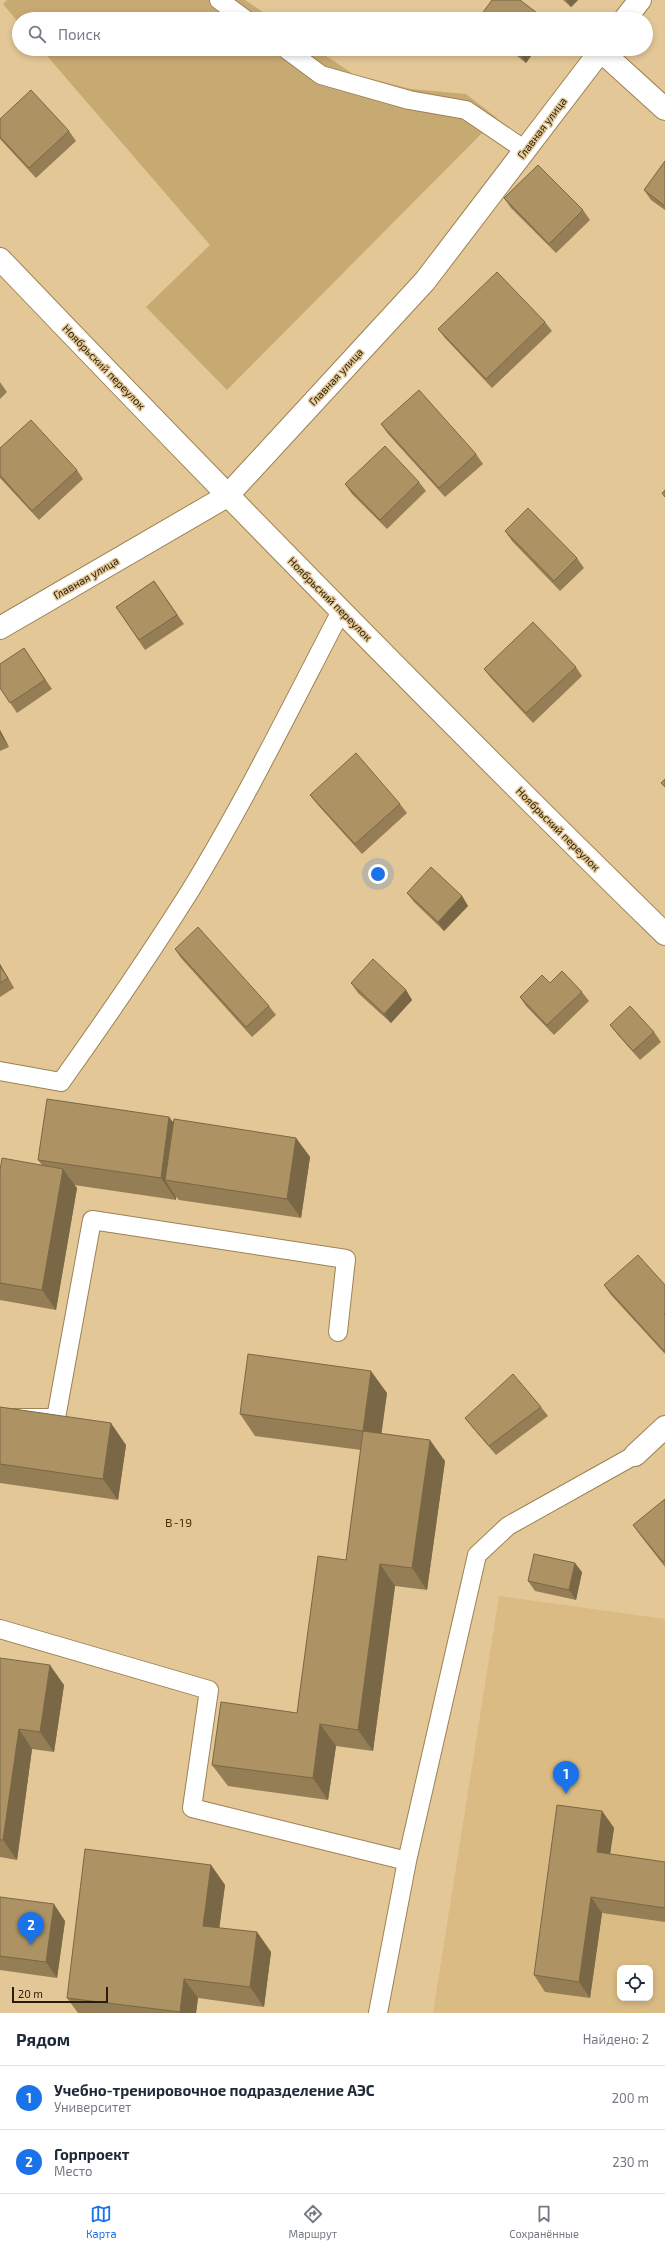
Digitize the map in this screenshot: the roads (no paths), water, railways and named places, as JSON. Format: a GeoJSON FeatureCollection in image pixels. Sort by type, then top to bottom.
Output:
{"type":"FeatureCollection","features":[{"type":"Feature","properties":{"kind":"street"},"geometry":{"type":"LineString","coordinates":[[631,12],[640,0]]}},
{"type":"Feature","properties":{"kind":"street","name":"Главная улица"},"geometry":{"type":"LineString","coordinates":[[0,628],[227,496],[425,281],[597,56]]}},
{"type":"Feature","properties":{"kind":"street"},"geometry":{"type":"LineString","coordinates":[[608,56],[665,109]]}},
{"type":"Feature","properties":{"kind":"street","name":"Ноябрьский переулок"},"geometry":{"type":"LineString","coordinates":[[0,259],[227,496],[524,796],[665,934]]}},
{"type":"Feature","properties":{"kind":"street"},"geometry":{"type":"LineString","coordinates":[[635,1455],[665,1427]]}},
{"type":"Feature","properties":{"kind":"lane"},"geometry":{"type":"LineString","coordinates":[[219,0],[235,12]]}},
{"type":"Feature","properties":{"kind":"lane"},"geometry":{"type":"LineString","coordinates":[[295,56],[321,75],[409,100],[466,110],[525,150]]}},
{"type":"Feature","properties":{"kind":"lane"},"geometry":{"type":"LineString","coordinates":[[0,1071],[61,1082],[113,1009],[190,890],[256,776],[341,611]]}},
{"type":"Feature","properties":{"kind":"lane"},"geometry":{"type":"LineString","coordinates":[[0,1418],[56,1418],[92,1220],[346,1259],[338,1332]]}},
{"type":"Feature","properties":{"kind":"lane"},"geometry":{"type":"LineString","coordinates":[[378,2013],[407,1861],[477,1555],[508,1526],[635,1455]]}},
{"type":"Feature","properties":{"kind":"lane"},"geometry":{"type":"LineString","coordinates":[[0,1629],[209,1690],[192,1808],[407,1861]]}},
{"type":"Feature","properties":{"kind":"place","name":"Учебно-тренировочное подразделение АЭС"},"geometry":{"type":"Point","coordinates":[566,1794]}},
{"type":"Feature","properties":{"kind":"place","name":"Горпроект"},"geometry":{"type":"Point","coordinates":[31,1945]}},
{"type":"Feature","properties":{"kind":"district","name":"В-19"},"geometry":{"type":"Point","coordinates":[179,1523]}}]}
